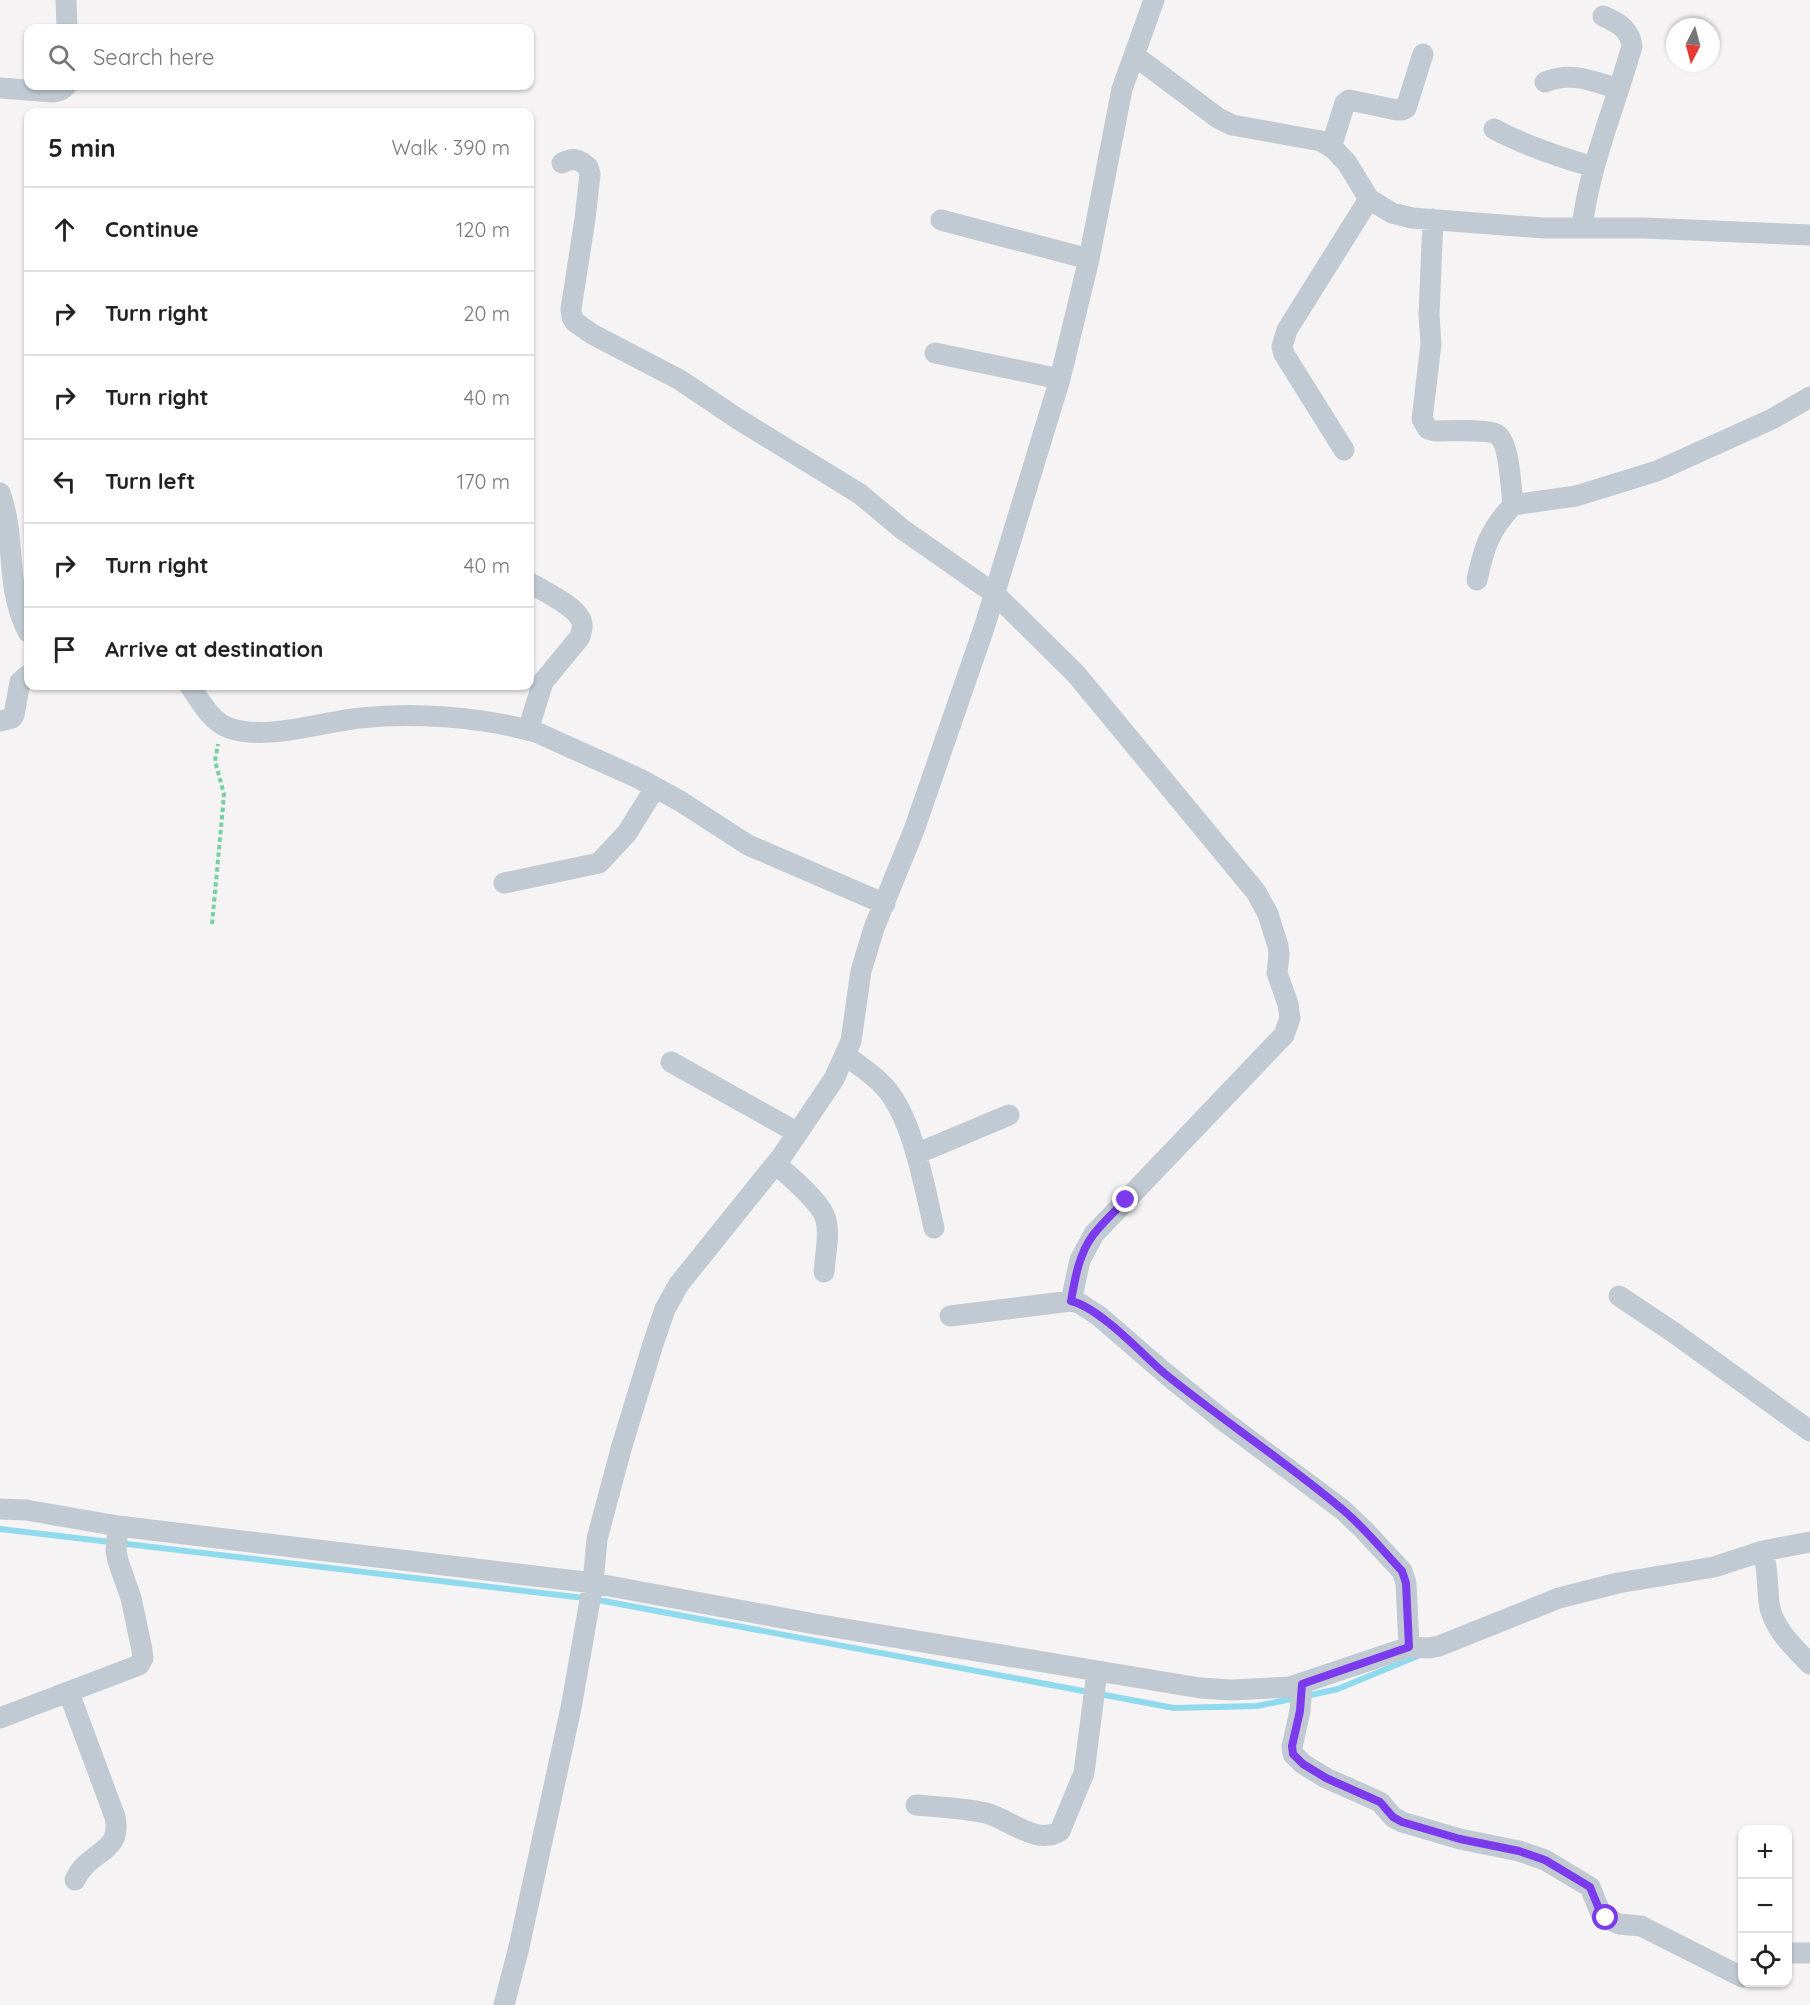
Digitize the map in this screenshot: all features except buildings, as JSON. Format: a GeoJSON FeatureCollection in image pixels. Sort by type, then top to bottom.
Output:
{"type":"FeatureCollection","features":[{"type":"Feature","properties":{"kind":"street"},"geometry":{"type":"LineString","coordinates":[[66,0],[67,24]]}},
{"type":"Feature","properties":{"kind":"street"},"geometry":{"type":"LineString","coordinates":[[504,2005],[519,1947],[571,1708],[591,1597],[597,1539],[632,1412],[665,1309],[684,1276],[776,1164],[798,1133],[834,1079],[845,1055],[854,1029],[861,971],[874,928],[939,761],[994,594],[1060,379],[1089,259],[1122,89],[1154,0]]}},
{"type":"Feature","properties":{"kind":"street"},"geometry":{"type":"LineString","coordinates":[[1582,228],[1594,167],[1632,46],[1623,27],[1603,16]]}},
{"type":"Feature","properties":{"kind":"street"},"geometry":{"type":"LineString","coordinates":[[1331,147],[1345,103],[1349,100],[1396,110],[1406,108],[1423,54]]}},
{"type":"Feature","properties":{"kind":"street"},"geometry":{"type":"LineString","coordinates":[[1135,56],[1218,118],[1232,125],[1321,141],[1331,147],[1347,163],[1369,199],[1392,213],[1522,227],[1654,228],[1810,235]]}},
{"type":"Feature","properties":{"kind":"street"},"geometry":{"type":"LineString","coordinates":[[1545,82],[1557,77],[1574,76],[1619,89]]}},
{"type":"Feature","properties":{"kind":"street"},"geometry":{"type":"LineString","coordinates":[[0,88],[24,90]]}},
{"type":"Feature","properties":{"kind":"street"},"geometry":{"type":"LineString","coordinates":[[26,90],[53,92],[61,90]]}},
{"type":"Feature","properties":{"kind":"street"},"geometry":{"type":"LineString","coordinates":[[1494,129],[1558,157],[1594,167]]}},
{"type":"Feature","properties":{"kind":"street"},"geometry":{"type":"LineString","coordinates":[[562,163],[575,159],[588,167],[590,174],[571,309],[575,322],[680,380],[738,419],[860,494],[902,529],[994,594],[1076,674],[1256,892],[1268,914],[1275,932],[1279,955],[1277,973],[1284,989],[1290,1018],[1284,1035],[1094,1234],[1080,1260],[1071,1301]]}},
{"type":"Feature","properties":{"kind":"street"},"geometry":{"type":"LineString","coordinates":[[1344,450],[1297,376],[1282,346],[1287,330],[1369,199]]}},
{"type":"Feature","properties":{"kind":"street"},"geometry":{"type":"LineString","coordinates":[[1432,219],[1429,315],[1431,344],[1423,423],[1428,429],[1435,431],[1489,432],[1499,436],[1505,446],[1513,505]]}},
{"type":"Feature","properties":{"kind":"street"},"geometry":{"type":"LineString","coordinates":[[941,220],[1089,259]]}},
{"type":"Feature","properties":{"kind":"street"},"geometry":{"type":"LineString","coordinates":[[935,353],[1060,379]]}},
{"type":"Feature","properties":{"kind":"street"},"geometry":{"type":"LineString","coordinates":[[1477,580],[1491,532],[1513,505],[1576,496],[1657,471],[1773,419],[1810,398]]}},
{"type":"Feature","properties":{"kind":"street"},"geometry":{"type":"LineString","coordinates":[[0,492],[7,513],[15,597],[24,621]]}},
{"type":"Feature","properties":{"kind":"street"},"geometry":{"type":"LineString","coordinates":[[528,730],[543,682],[580,637],[582,629],[579,616],[574,609],[534,585]]}},
{"type":"Feature","properties":{"kind":"street"},"geometry":{"type":"LineString","coordinates":[[0,721],[12,718],[14,715],[20,682],[24,678]]}},
{"type":"Feature","properties":{"kind":"street"},"geometry":{"type":"LineString","coordinates":[[193,690],[213,717],[223,726],[241,730],[266,732],[351,718],[410,716],[483,722],[528,730],[555,739],[655,788],[748,845],[885,904]]}},
{"type":"Feature","properties":{"kind":"street"},"geometry":{"type":"LineString","coordinates":[[504,883],[599,863],[627,833],[655,788]]}},
{"type":"Feature","properties":{"kind":"street"},"geometry":{"type":"LineString","coordinates":[[845,1055],[880,1082],[892,1095],[916,1154],[934,1228]]}},
{"type":"Feature","properties":{"kind":"street"},"geometry":{"type":"LineString","coordinates":[[671,1062],[798,1133]]}},
{"type":"Feature","properties":{"kind":"street"},"geometry":{"type":"LineString","coordinates":[[916,1154],[1009,1115]]}},
{"type":"Feature","properties":{"kind":"street"},"geometry":{"type":"LineString","coordinates":[[776,1164],[804,1191],[825,1216],[827,1229],[824,1272]]}},
{"type":"Feature","properties":{"kind":"street"},"geometry":{"type":"LineString","coordinates":[[1619,1296],[1810,1431]]}},
{"type":"Feature","properties":{"kind":"street"},"geometry":{"type":"LineString","coordinates":[[950,1316],[1071,1301],[1079,1303],[1099,1316],[1165,1373],[1343,1510],[1364,1530],[1402,1571],[1406,1583],[1409,1647]]}},
{"type":"Feature","properties":{"kind":"street"},"geometry":{"type":"LineString","coordinates":[[0,1509],[33,1512],[591,1597],[815,1624],[1096,1682],[1260,1690],[1302,1696],[1409,1647],[1439,1646],[1558,1598],[1618,1583],[1714,1567],[1766,1565],[1810,1542]]}},
{"type":"Feature","properties":{"kind":"street"},"geometry":{"type":"LineString","coordinates":[[0,1718],[132,1670],[139,1665],[143,1658],[131,1598],[116,1551],[118,1526]]}},
{"type":"Feature","properties":{"kind":"street"},"geometry":{"type":"LineString","coordinates":[[1766,1565],[1769,1606],[1775,1621],[1792,1645],[1810,1664]]}},
{"type":"Feature","properties":{"kind":"street"},"geometry":{"type":"LineString","coordinates":[[916,1804],[987,1814],[1029,1833],[1054,1835],[1060,1831],[1084,1773],[1096,1682]]}},
{"type":"Feature","properties":{"kind":"street"},"geometry":{"type":"LineString","coordinates":[[69,1693],[115,1816],[117,1832],[113,1843],[86,1863],[75,1880]]}},
{"type":"Feature","properties":{"kind":"street"},"geometry":{"type":"LineString","coordinates":[[1302,1696],[1292,1746],[1293,1754],[1303,1764],[1380,1802],[1393,1817],[1402,1822],[1452,1837],[1519,1851],[1545,1860],[1590,1887],[1601,1914],[1606,1918],[1619,1924],[1641,1926],[1738,1974]]}},
{"type":"Feature","properties":{"kind":"street"},"geometry":{"type":"LineString","coordinates":[[1792,1953],[1810,1953]]}},
{"type":"Feature","properties":{"kind":"path"},"geometry":{"type":"LineString","coordinates":[[212,924],[224,794],[216,761],[223,726]]}},
{"type":"Feature","properties":{"kind":"waterway"},"geometry":{"type":"LineString","coordinates":[[0,1529],[593,1599],[1174,1708],[1257,1706],[1296,1698]]}},
{"type":"Feature","properties":{"kind":"waterway"},"geometry":{"type":"LineString","coordinates":[[1306,1696],[1338,1689],[1420,1655]]}},
{"type":"Feature","properties":{"kind":"route"},"geometry":{"type":"LineString","coordinates":[[1126,1200],[1094,1234],[1083,1251],[1071,1301],[1079,1303],[1099,1316],[1224,1420],[1343,1510],[1402,1571],[1406,1583],[1409,1647],[1302,1684],[1300,1711],[1292,1746],[1293,1754],[1316,1772],[1380,1802],[1393,1817],[1402,1822],[1460,1839],[1497,1845],[1545,1860],[1590,1887],[1601,1914],[1606,1918]]}}]}
